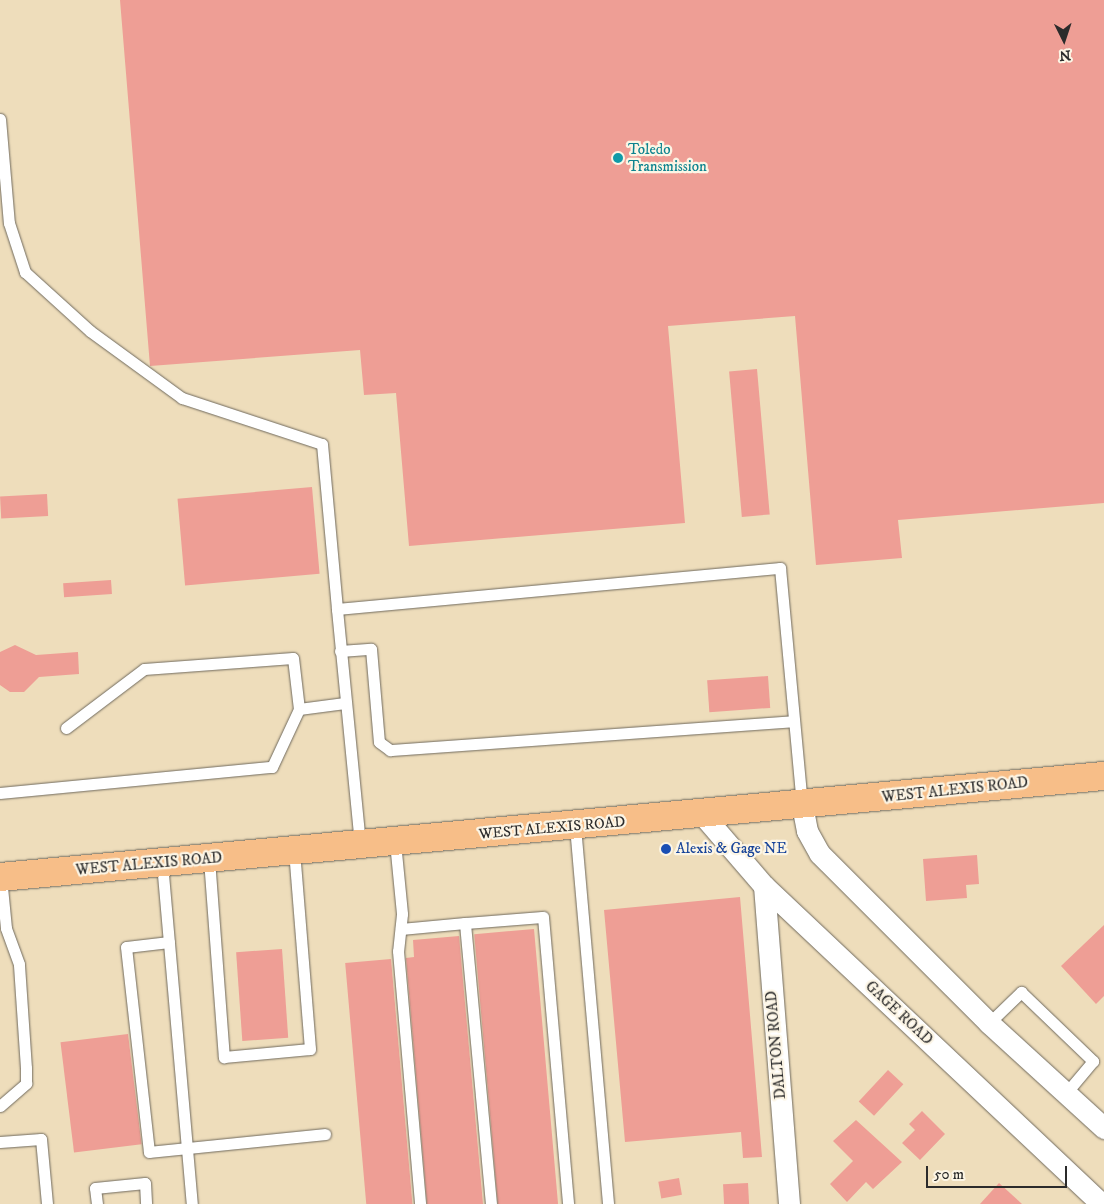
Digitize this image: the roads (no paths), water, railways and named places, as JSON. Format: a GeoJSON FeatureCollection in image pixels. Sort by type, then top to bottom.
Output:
{"type":"FeatureCollection","features":[{"type":"Feature","properties":{"kind":"main road","name":"WEST ALEXIS ROAD"},"geometry":{"type":"LineString","coordinates":[[1,877],[703,815],[1104,776]]}},
{"type":"Feature","properties":{"kind":"street"},"geometry":{"type":"LineString","coordinates":[[802,805],[807,831],[820,854],[989,1024],[1067,1092],[1104,1128]]}},
{"type":"Feature","properties":{"kind":"street","name":"GAGE ROAD"},"geometry":{"type":"LineString","coordinates":[[703,815],[764,886],[1102,1204]]}},
{"type":"Feature","properties":{"kind":"street","name":"DALTON ROAD"},"geometry":{"type":"LineString","coordinates":[[764,886],[789,1204]]}},
{"type":"Feature","properties":{"kind":"lane"},"geometry":{"type":"LineString","coordinates":[[0,119],[9,223],[25,272],[90,331],[182,398],[322,444],[345,703],[361,845]]}},
{"type":"Feature","properties":{"kind":"lane"},"geometry":{"type":"LineString","coordinates":[[337,609],[780,568],[802,805]]}},
{"type":"Feature","properties":{"kind":"lane"},"geometry":{"type":"LineString","coordinates":[[340,651],[371,649],[379,742],[390,750],[794,720]]}},
{"type":"Feature","properties":{"kind":"lane"},"geometry":{"type":"LineString","coordinates":[[0,793],[272,767],[299,709],[293,658],[144,670],[66,728]]}},
{"type":"Feature","properties":{"kind":"lane"},"geometry":{"type":"LineString","coordinates":[[299,709],[345,703]]}},
{"type":"Feature","properties":{"kind":"lane"},"geometry":{"type":"LineString","coordinates":[[575,826],[608,1204]]}},
{"type":"Feature","properties":{"kind":"lane"},"geometry":{"type":"LineString","coordinates":[[396,842],[401,929],[398,951],[420,1204]]}},
{"type":"Feature","properties":{"kind":"lane"},"geometry":{"type":"LineString","coordinates":[[209,859],[224,1057],[310,1049],[294,851]]}},
{"type":"Feature","properties":{"kind":"lane"},"geometry":{"type":"LineString","coordinates":[[162,863],[192,1204]]}},
{"type":"Feature","properties":{"kind":"lane"},"geometry":{"type":"LineString","coordinates":[[0,1106],[26,1083],[19,964],[6,928],[1,877]]}},
{"type":"Feature","properties":{"kind":"lane"},"geometry":{"type":"LineString","coordinates":[[401,929],[543,917],[568,1204]]}},
{"type":"Feature","properties":{"kind":"lane"},"geometry":{"type":"LineString","coordinates":[[465,923],[491,1204]]}},
{"type":"Feature","properties":{"kind":"lane"},"geometry":{"type":"LineString","coordinates":[[169,942],[126,947],[149,1152],[325,1134]]}},
{"type":"Feature","properties":{"kind":"lane"},"geometry":{"type":"LineString","coordinates":[[989,1024],[1021,992],[1093,1060],[1067,1092]]}},
{"type":"Feature","properties":{"kind":"lane"},"geometry":{"type":"LineString","coordinates":[[0,1142],[41,1140],[47,1204]]}},
{"type":"Feature","properties":{"kind":"lane"},"geometry":{"type":"LineString","coordinates":[[97,1204],[95,1188],[144,1184],[146,1204]]}},
{"type":"Feature","properties":{"kind":"place","name":"Toledo Transmission"},"geometry":{"type":"Point","coordinates":[618,158]}},
{"type":"Feature","properties":{"kind":"place","name":"Alexis & Gage NE"},"geometry":{"type":"Point","coordinates":[666,849]}}]}
